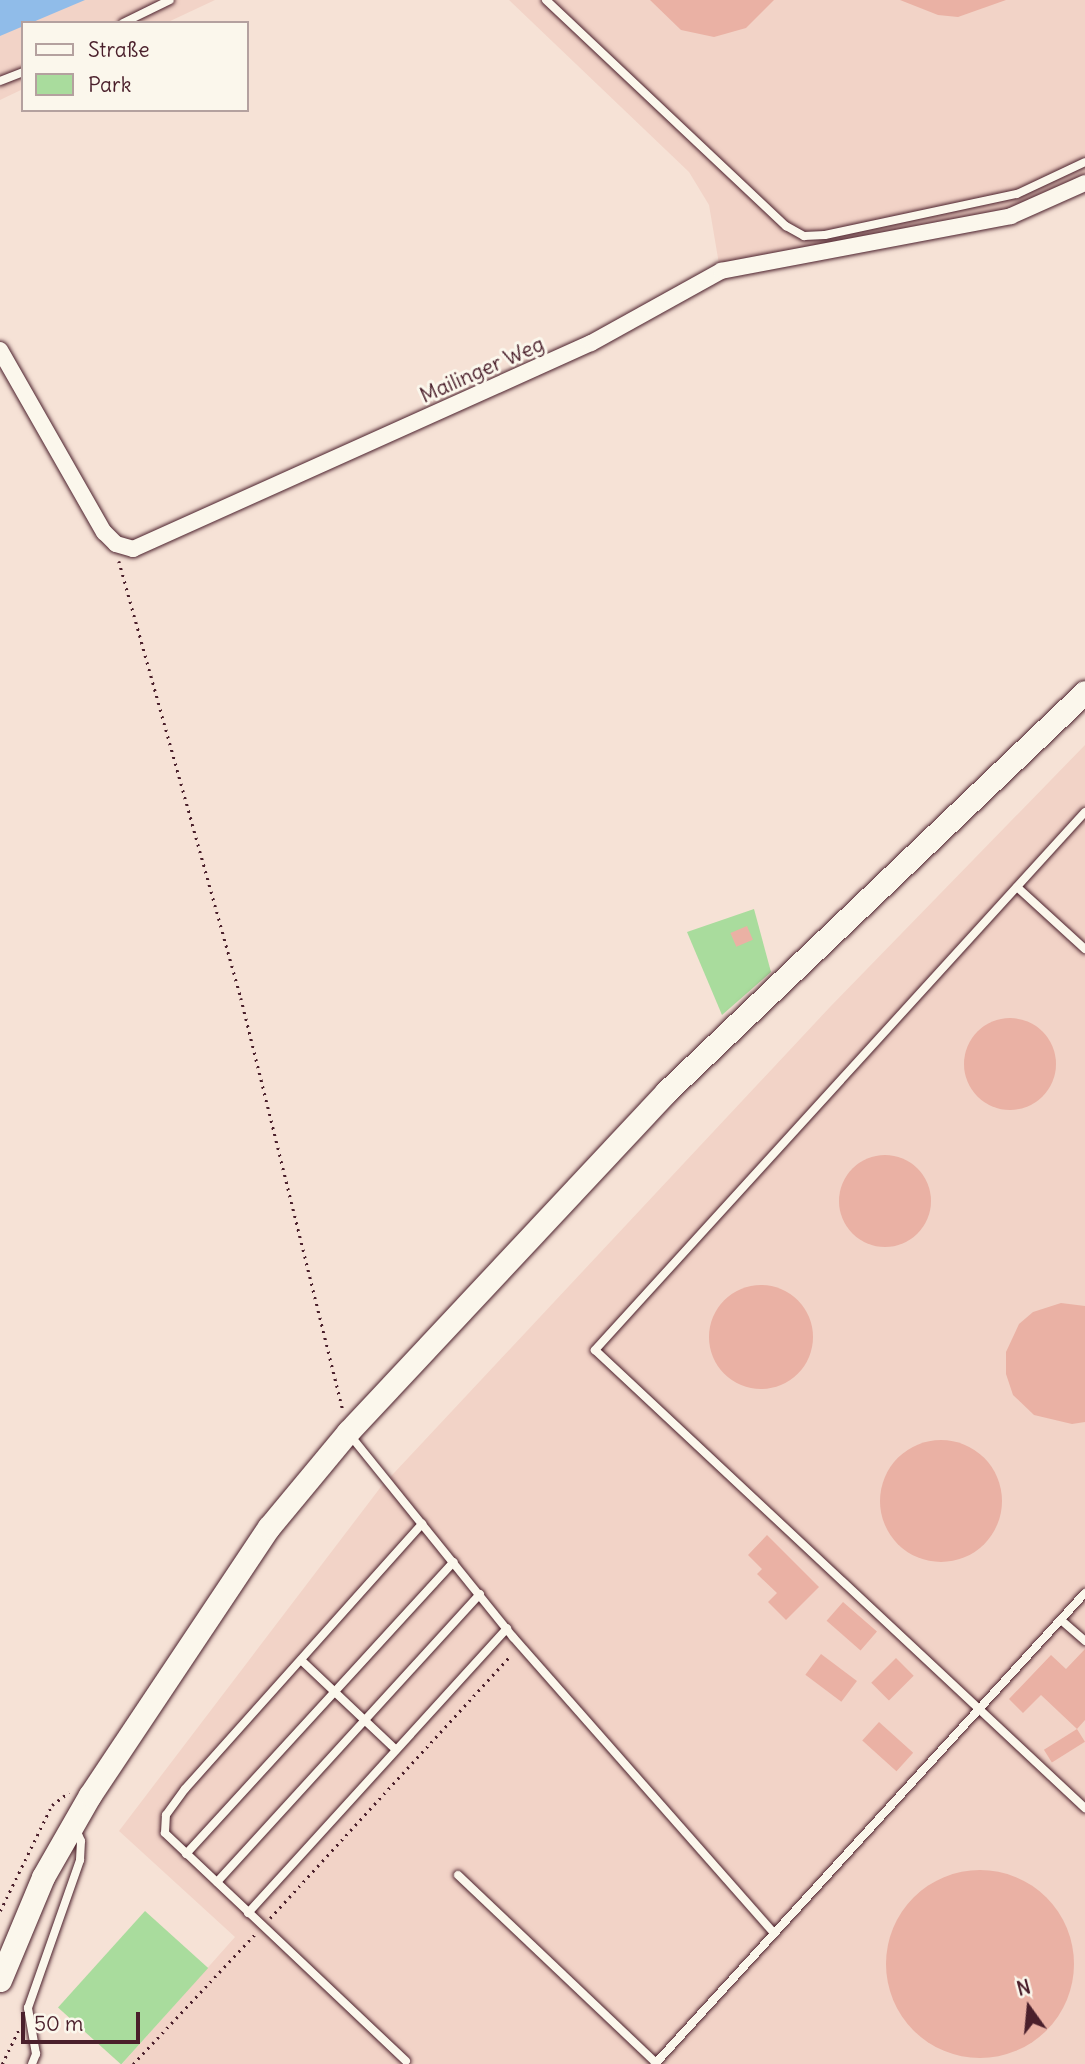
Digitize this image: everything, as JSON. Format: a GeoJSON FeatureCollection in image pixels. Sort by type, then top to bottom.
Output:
{"type":"FeatureCollection","features":[{"type":"Feature","properties":{"kind":"street","name":"Mailinger Weg"},"geometry":{"type":"LineString","coordinates":[[116,544],[133,549],[153,543],[592,344],[721,271],[1011,216],[1085,183]]}},
{"type":"Feature","properties":{"kind":"street"},"geometry":{"type":"LineString","coordinates":[[0,350],[104,532],[116,544]]}},
{"type":"Feature","properties":{"kind":"street"},"geometry":{"type":"LineString","coordinates":[[0,1980],[43,1877],[90,1795],[269,1527],[348,1432],[666,1092],[1085,692]]}},
{"type":"Feature","properties":{"kind":"lane"},"geometry":{"type":"LineString","coordinates":[[127,21],[170,0]]}},
{"type":"Feature","properties":{"kind":"lane"},"geometry":{"type":"LineString","coordinates":[[546,0],[786,226],[804,236],[825,235],[1017,194],[1085,162]]}},
{"type":"Feature","properties":{"kind":"lane"},"geometry":{"type":"LineString","coordinates":[[0,81],[21,73]]}},
{"type":"Feature","properties":{"kind":"lane"},"geometry":{"type":"LineString","coordinates":[[1085,811],[595,1350],[976,1711],[1085,1808]]}},
{"type":"Feature","properties":{"kind":"lane"},"geometry":{"type":"LineString","coordinates":[[1017,887],[1085,949]]}},
{"type":"Feature","properties":{"kind":"lane"},"geometry":{"type":"LineString","coordinates":[[348,1432],[521,1645],[774,1933]]}},
{"type":"Feature","properties":{"kind":"lane"},"geometry":{"type":"LineString","coordinates":[[406,2061],[165,1833],[166,1815],[422,1524]]}},
{"type":"Feature","properties":{"kind":"lane"},"geometry":{"type":"LineString","coordinates":[[186,1854],[454,1562]]}},
{"type":"Feature","properties":{"kind":"lane"},"geometry":{"type":"LineString","coordinates":[[458,1875],[656,2063],[1085,1593]]}},
{"type":"Feature","properties":{"kind":"lane"},"geometry":{"type":"LineString","coordinates":[[217,1882],[480,1594]]}},
{"type":"Feature","properties":{"kind":"lane"},"geometry":{"type":"LineString","coordinates":[[1061,1620],[1085,1641]]}},
{"type":"Feature","properties":{"kind":"lane"},"geometry":{"type":"LineString","coordinates":[[248,1913],[507,1628]]}},
{"type":"Feature","properties":{"kind":"lane"},"geometry":{"type":"LineString","coordinates":[[301,1660],[395,1749]]}},
{"type":"Feature","properties":{"kind":"lane"},"geometry":{"type":"LineString","coordinates":[[32,2064],[36,2053],[28,2008],[80,1860],[81,1841],[73,1826]]}},
{"type":"Feature","properties":{"kind":"path"},"geometry":{"type":"LineString","coordinates":[[116,544],[241,998],[348,1432]]}},
{"type":"Feature","properties":{"kind":"path"},"geometry":{"type":"LineString","coordinates":[[133,2064],[521,1645]]}},
{"type":"Feature","properties":{"kind":"path"},"geometry":{"type":"LineString","coordinates":[[0,1911],[52,1805],[71,1791],[90,1795]]}},
{"type":"Feature","properties":{"kind":"path"},"geometry":{"type":"LineString","coordinates":[[2,2064],[28,2008]]}},
{"type":"Feature","properties":{"kind":"shaded area"},"geometry":{"type":"Polygon","coordinates":[[[0,0],[215,0],[170,21],[21,21],[21,90],[0,100],[0,0]]]}},
{"type":"Feature","properties":{"kind":"shaded area"},"geometry":{"type":"Polygon","coordinates":[[[509,0],[1085,0],[1085,177],[1016,208],[719,264],[709,205],[689,172],[509,0]]]}},
{"type":"Feature","properties":{"kind":"shaded area"},"geometry":{"type":"Polygon","coordinates":[[[1085,745],[1085,2064],[122,2064],[235,1937],[119,1831],[380,1488],[830,1007],[1085,745]]]}},
{"type":"Feature","properties":{"kind":"green space"},"geometry":{"type":"Polygon","coordinates":[[[754,909],[771,972],[722,1015],[687,932],[754,909]]]}},
{"type":"Feature","properties":{"kind":"green space"},"geometry":{"type":"Polygon","coordinates":[[[145,1911],[208,1968],[122,2064],[58,2008],[145,1911]]]}},
{"type":"Feature","properties":{"kind":"water"},"geometry":{"type":"Polygon","coordinates":[[[0,0],[85,0],[35,21],[21,21],[21,27],[0,36],[0,0]]]}},
{"type":"Feature","properties":{"kind":"building"},"geometry":{"type":"Polygon","coordinates":[[[650,0],[774,0],[746,28],[714,37],[681,30],[650,0]]]}},
{"type":"Feature","properties":{"kind":"building"},"geometry":{"type":"Polygon","coordinates":[[[900,0],[1006,0],[958,17],[938,15],[900,0]]]}},
{"type":"Feature","properties":{"kind":"building"},"geometry":{"type":"Polygon","coordinates":[[[747,926],[753,940],[736,947],[730,933],[747,926]]]}},
{"type":"Feature","properties":{"kind":"building"},"geometry":{"type":"Polygon","coordinates":[[[1010,1018],[1028,1022],[1042,1032],[1052,1046],[1056,1064],[1052,1082],[1042,1096],[1028,1106],[1010,1110],[992,1106],[978,1096],[968,1082],[964,1064],[968,1046],[978,1032],[992,1022],[1010,1018]]]}},
{"type":"Feature","properties":{"kind":"building"},"geometry":{"type":"Polygon","coordinates":[[[885,1155],[903,1159],[917,1169],[927,1183],[931,1201],[927,1219],[917,1233],[903,1243],[885,1247],[867,1243],[853,1233],[843,1219],[839,1201],[843,1183],[853,1169],[867,1159],[885,1155]]]}},
{"type":"Feature","properties":{"kind":"building"},"geometry":{"type":"Polygon","coordinates":[[[761,1285],[781,1289],[798,1300],[809,1317],[813,1337],[809,1357],[798,1374],[781,1385],[761,1389],[741,1385],[724,1374],[713,1357],[709,1337],[713,1317],[724,1300],[741,1289],[761,1285]]]}},
{"type":"Feature","properties":{"kind":"building"},"geometry":{"type":"Polygon","coordinates":[[[1061,1303],[1085,1306],[1085,1422],[1072,1424],[1034,1415],[1013,1395],[1006,1374],[1006,1352],[1019,1324],[1033,1312],[1061,1303]]]}},
{"type":"Feature","properties":{"kind":"building"},"geometry":{"type":"Polygon","coordinates":[[[941,1440],[964,1445],[984,1458],[997,1478],[1002,1501],[997,1524],[984,1544],[964,1557],[941,1562],[918,1557],[898,1544],[885,1524],[880,1501],[885,1478],[898,1458],[918,1445],[941,1440]]]}},
{"type":"Feature","properties":{"kind":"building"},"geometry":{"type":"Polygon","coordinates":[[[767,1535],[819,1587],[786,1620],[768,1602],[777,1593],[757,1574],[762,1569],[748,1555],[767,1535]]]}},
{"type":"Feature","properties":{"kind":"building"},"geometry":{"type":"Polygon","coordinates":[[[843,1602],[877,1632],[861,1650],[827,1621],[843,1602]]]}},
{"type":"Feature","properties":{"kind":"building"},"geometry":{"type":"Polygon","coordinates":[[[1085,1649],[1085,1720],[1077,1729],[1041,1695],[1023,1713],[1009,1699],[1051,1655],[1066,1669],[1085,1649]]]}},
{"type":"Feature","properties":{"kind":"building"},"geometry":{"type":"Polygon","coordinates":[[[821,1654],[857,1681],[841,1702],[805,1675],[821,1654]]]}},
{"type":"Feature","properties":{"kind":"building"},"geometry":{"type":"Polygon","coordinates":[[[896,1658],[914,1676],[889,1700],[871,1683],[896,1658]]]}},
{"type":"Feature","properties":{"kind":"building"},"geometry":{"type":"Polygon","coordinates":[[[879,1722],[913,1753],[896,1771],[862,1741],[879,1722]]]}},
{"type":"Feature","properties":{"kind":"building"},"geometry":{"type":"Polygon","coordinates":[[[1077,1729],[1085,1742],[1052,1762],[1044,1750],[1077,1729]]]}},
{"type":"Feature","properties":{"kind":"building"},"geometry":{"type":"Polygon","coordinates":[[[980,1870],[1016,1877],[1047,1897],[1067,1928],[1074,1964],[1067,2000],[1047,2031],[1016,2051],[980,2058],[944,2051],[913,2031],[893,2000],[886,1964],[893,1928],[913,1897],[944,1877],[980,1870]]]}}]}
